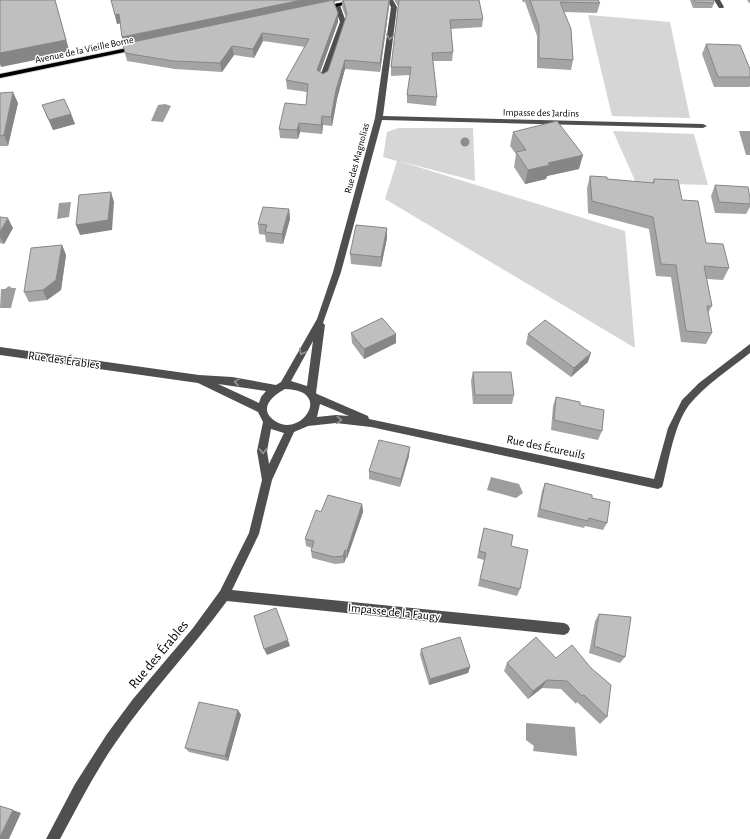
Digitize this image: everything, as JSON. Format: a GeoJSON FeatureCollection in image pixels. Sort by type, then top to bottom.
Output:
{"type":"FeatureCollection","features":[{"type":"Feature","properties":{"kind":"main road"},"geometry":{"type":"LineString","coordinates":[[315,10],[360,0]]}},
{"type":"Feature","properties":{"kind":"main road","name":"Avenue de la Vieille Borne"},"geometry":{"type":"LineString","coordinates":[[0,76],[148,46]]}},
{"type":"Feature","properties":{"kind":"street","name":"Rue des Magnolias"},"geometry":{"type":"LineString","coordinates":[[312,395],[321,319],[336,272],[379,118],[394,7],[390,0]]}},
{"type":"Feature","properties":{"kind":"street"},"geometry":{"type":"LineString","coordinates":[[717,0],[721,7]]}},
{"type":"Feature","properties":{"kind":"street"},"geometry":{"type":"LineString","coordinates":[[323,79],[343,22],[337,5]]}},
{"type":"Feature","properties":{"kind":"street","name":"Impasse des Jardins"},"geometry":{"type":"LineString","coordinates":[[379,118],[703,126]]}},
{"type":"Feature","properties":{"kind":"street","name":"Rue des Magnolias"},"geometry":{"type":"LineString","coordinates":[[284,385],[321,319]]}},
{"type":"Feature","properties":{"kind":"street","name":"Rue des Écureuils"},"geometry":{"type":"LineString","coordinates":[[306,422],[336,419],[372,423],[658,484],[673,428],[685,403],[702,386],[750,348]]}},
{"type":"Feature","properties":{"kind":"street","name":"Rue des Érables"},"geometry":{"type":"LineString","coordinates":[[0,351],[199,379],[232,381],[274,388]]}},
{"type":"Feature","properties":{"kind":"street","name":"Rue des Érables"},"geometry":{"type":"LineString","coordinates":[[199,379],[262,409]]}},
{"type":"Feature","properties":{"kind":"street"},"geometry":{"type":"LineString","coordinates":[[284,385],[295,385],[304,388],[312,395],[315,401],[315,410],[312,416],[306,422],[291,428],[282,428],[268,422],[262,409],[267,395],[274,388],[284,385]]}},
{"type":"Feature","properties":{"kind":"street","name":"Rue des Écureuils"},"geometry":{"type":"LineString","coordinates":[[312,395],[372,423]]}},
{"type":"Feature","properties":{"kind":"street","name":"Rue des Érables"},"geometry":{"type":"LineString","coordinates":[[267,480],[262,451],[268,422]]}},
{"type":"Feature","properties":{"kind":"street","name":"Rue des Érables"},"geometry":{"type":"LineString","coordinates":[[53,839],[80,789],[111,738],[137,703],[197,632],[224,595],[254,534],[267,480],[291,428]]}},
{"type":"Feature","properties":{"kind":"street","name":"Impasse de la Faugy"},"geometry":{"type":"LineString","coordinates":[[224,595],[564,629]]}},
{"type":"Feature","properties":{"kind":"shaded area"},"geometry":{"type":"Polygon","coordinates":[[[588,15],[670,22],[690,118],[612,116],[588,15]]]}},
{"type":"Feature","properties":{"kind":"shaded area"},"geometry":{"type":"Polygon","coordinates":[[[165,104],[171,106],[163,122],[151,121],[158,105],[165,104]]]}},
{"type":"Feature","properties":{"kind":"shaded area"},"geometry":{"type":"Polygon","coordinates":[[[398,128],[473,128],[475,181],[399,161],[625,231],[635,348],[385,199],[397,161],[383,157],[387,132],[398,128]]]}},
{"type":"Feature","properties":{"kind":"shaded area"},"geometry":{"type":"Polygon","coordinates":[[[613,131],[694,134],[708,185],[636,183],[613,131]]]}},
{"type":"Feature","properties":{"kind":"shaded area"},"geometry":{"type":"Polygon","coordinates":[[[739,131],[750,131],[750,155],[746,155],[739,131]]]}},
{"type":"Feature","properties":{"kind":"shaded area"},"geometry":{"type":"Polygon","coordinates":[[[71,202],[69,217],[57,219],[59,203],[71,202]]]}},
{"type":"Feature","properties":{"kind":"shaded area"},"geometry":{"type":"Polygon","coordinates":[[[9,286],[16,288],[11,308],[0,308],[1,289],[5,289],[9,286]]]}},
{"type":"Feature","properties":{"kind":"shaded area"},"geometry":{"type":"Polygon","coordinates":[[[491,477],[519,484],[523,493],[516,498],[487,490],[491,477]]]}},
{"type":"Feature","properties":{"kind":"shaded area"},"geometry":{"type":"Polygon","coordinates":[[[526,723],[575,727],[577,756],[533,751],[534,746],[526,740],[526,723]]]}},
{"type":"Feature","properties":{"kind":"building"},"geometry":{"type":"Polygon","coordinates":[[[0,0],[55,0],[66,40],[0,53],[0,0]]]}},
{"type":"Feature","properties":{"kind":"building"},"geometry":{"type":"Polygon","coordinates":[[[111,0],[302,0],[122,37],[119,14],[115,15],[111,0]]]}},
{"type":"Feature","properties":{"kind":"building"},"geometry":{"type":"Polygon","coordinates":[[[333,0],[338,13],[317,70],[323,74],[328,71],[347,14],[343,0],[389,0],[380,63],[345,60],[336,90],[331,117],[322,116],[321,125],[299,123],[297,130],[279,129],[285,103],[306,105],[308,84],[286,80],[309,39],[262,33],[253,49],[232,46],[220,63],[173,61],[125,53],[123,44],[333,0]]]}},
{"type":"Feature","properties":{"kind":"building"},"geometry":{"type":"Polygon","coordinates":[[[399,0],[479,0],[483,19],[450,20],[453,52],[432,53],[437,97],[407,95],[411,67],[391,67],[399,0]]]}},
{"type":"Feature","properties":{"kind":"building"},"geometry":{"type":"Polygon","coordinates":[[[530,0],[598,0],[600,3],[560,2],[571,29],[573,60],[539,58],[539,26],[530,0]]]}},
{"type":"Feature","properties":{"kind":"building"},"geometry":{"type":"Polygon","coordinates":[[[694,0],[713,0],[714,3],[695,2],[694,0]]]}},
{"type":"Feature","properties":{"kind":"building"},"geometry":{"type":"Polygon","coordinates":[[[706,44],[740,45],[750,69],[750,77],[718,77],[706,44]]]}},
{"type":"Feature","properties":{"kind":"building"},"geometry":{"type":"Polygon","coordinates":[[[13,92],[4,135],[0,136],[0,93],[13,92]]]}},
{"type":"Feature","properties":{"kind":"building"},"geometry":{"type":"Polygon","coordinates":[[[64,99],[71,114],[49,120],[42,105],[64,99]]]}},
{"type":"Feature","properties":{"kind":"building"},"geometry":{"type":"Polygon","coordinates":[[[557,121],[583,155],[548,163],[550,165],[528,170],[516,152],[526,150],[513,132],[557,121]]]}},
{"type":"Feature","properties":{"kind":"building"},"geometry":{"type":"Polygon","coordinates":[[[590,176],[654,183],[654,179],[678,180],[682,200],[698,201],[706,243],[723,244],[729,268],[704,266],[712,306],[707,306],[712,333],[686,331],[676,265],[661,264],[653,217],[592,201],[590,176]]]}},
{"type":"Feature","properties":{"kind":"building"},"geometry":{"type":"Polygon","coordinates":[[[715,185],[748,187],[750,204],[719,202],[715,185]]]}},
{"type":"Feature","properties":{"kind":"building"},"geometry":{"type":"Polygon","coordinates":[[[111,192],[108,220],[76,225],[79,195],[111,192]]]}},
{"type":"Feature","properties":{"kind":"building"},"geometry":{"type":"Polygon","coordinates":[[[263,207],[289,209],[282,234],[265,232],[267,225],[258,224],[263,207]]]}},
{"type":"Feature","properties":{"kind":"building"},"geometry":{"type":"Polygon","coordinates":[[[0,217],[8,218],[0,232],[0,217]]]}},
{"type":"Feature","properties":{"kind":"building"},"geometry":{"type":"Polygon","coordinates":[[[356,225],[387,228],[381,257],[350,254],[356,225]]]}},
{"type":"Feature","properties":{"kind":"building"},"geometry":{"type":"Polygon","coordinates":[[[62,245],[56,280],[43,290],[24,292],[31,248],[62,245]]]}},
{"type":"Feature","properties":{"kind":"building"},"geometry":{"type":"Polygon","coordinates":[[[382,318],[396,334],[364,349],[351,333],[382,318]]]}},
{"type":"Feature","properties":{"kind":"building"},"geometry":{"type":"Polygon","coordinates":[[[545,320],[591,353],[574,368],[528,334],[545,320]]]}},
{"type":"Feature","properties":{"kind":"building"},"geometry":{"type":"Polygon","coordinates":[[[473,372],[511,372],[514,395],[475,395],[473,372]]]}},
{"type":"Feature","properties":{"kind":"building"},"geometry":{"type":"Polygon","coordinates":[[[556,397],[580,402],[580,405],[604,410],[602,431],[554,420],[556,397]]]}},
{"type":"Feature","properties":{"kind":"building"},"geometry":{"type":"Polygon","coordinates":[[[379,440],[410,447],[401,479],[369,471],[379,440]]]}},
{"type":"Feature","properties":{"kind":"building"},"geometry":{"type":"Polygon","coordinates":[[[545,483],[592,495],[592,498],[610,502],[607,523],[589,518],[588,521],[540,509],[545,483]]]}},
{"type":"Feature","properties":{"kind":"building"},"geometry":{"type":"Polygon","coordinates":[[[328,495],[362,504],[347,551],[345,550],[343,556],[334,557],[311,551],[314,541],[305,539],[316,510],[321,512],[328,495]]]}},
{"type":"Feature","properties":{"kind":"building"},"geometry":{"type":"Polygon","coordinates":[[[484,528],[513,535],[511,546],[528,550],[520,589],[480,579],[486,553],[479,551],[484,528]]]}},
{"type":"Feature","properties":{"kind":"building"},"geometry":{"type":"Polygon","coordinates":[[[276,608],[288,640],[264,649],[254,616],[276,608]]]}},
{"type":"Feature","properties":{"kind":"building"},"geometry":{"type":"Polygon","coordinates":[[[599,614],[631,617],[625,657],[594,646],[599,614]]]}},
{"type":"Feature","properties":{"kind":"building"},"geometry":{"type":"Polygon","coordinates":[[[460,637],[470,667],[430,679],[421,649],[460,637]]]}},
{"type":"Feature","properties":{"kind":"building"},"geometry":{"type":"Polygon","coordinates":[[[536,637],[556,658],[572,645],[591,668],[611,685],[607,717],[567,681],[547,680],[533,691],[507,663],[536,637]]]}},
{"type":"Feature","properties":{"kind":"building"},"geometry":{"type":"Polygon","coordinates":[[[199,702],[238,710],[225,756],[185,748],[199,702]]]}},
{"type":"Feature","properties":{"kind":"building"},"geometry":{"type":"Polygon","coordinates":[[[0,806],[13,810],[0,837],[0,806]]]}}]}
